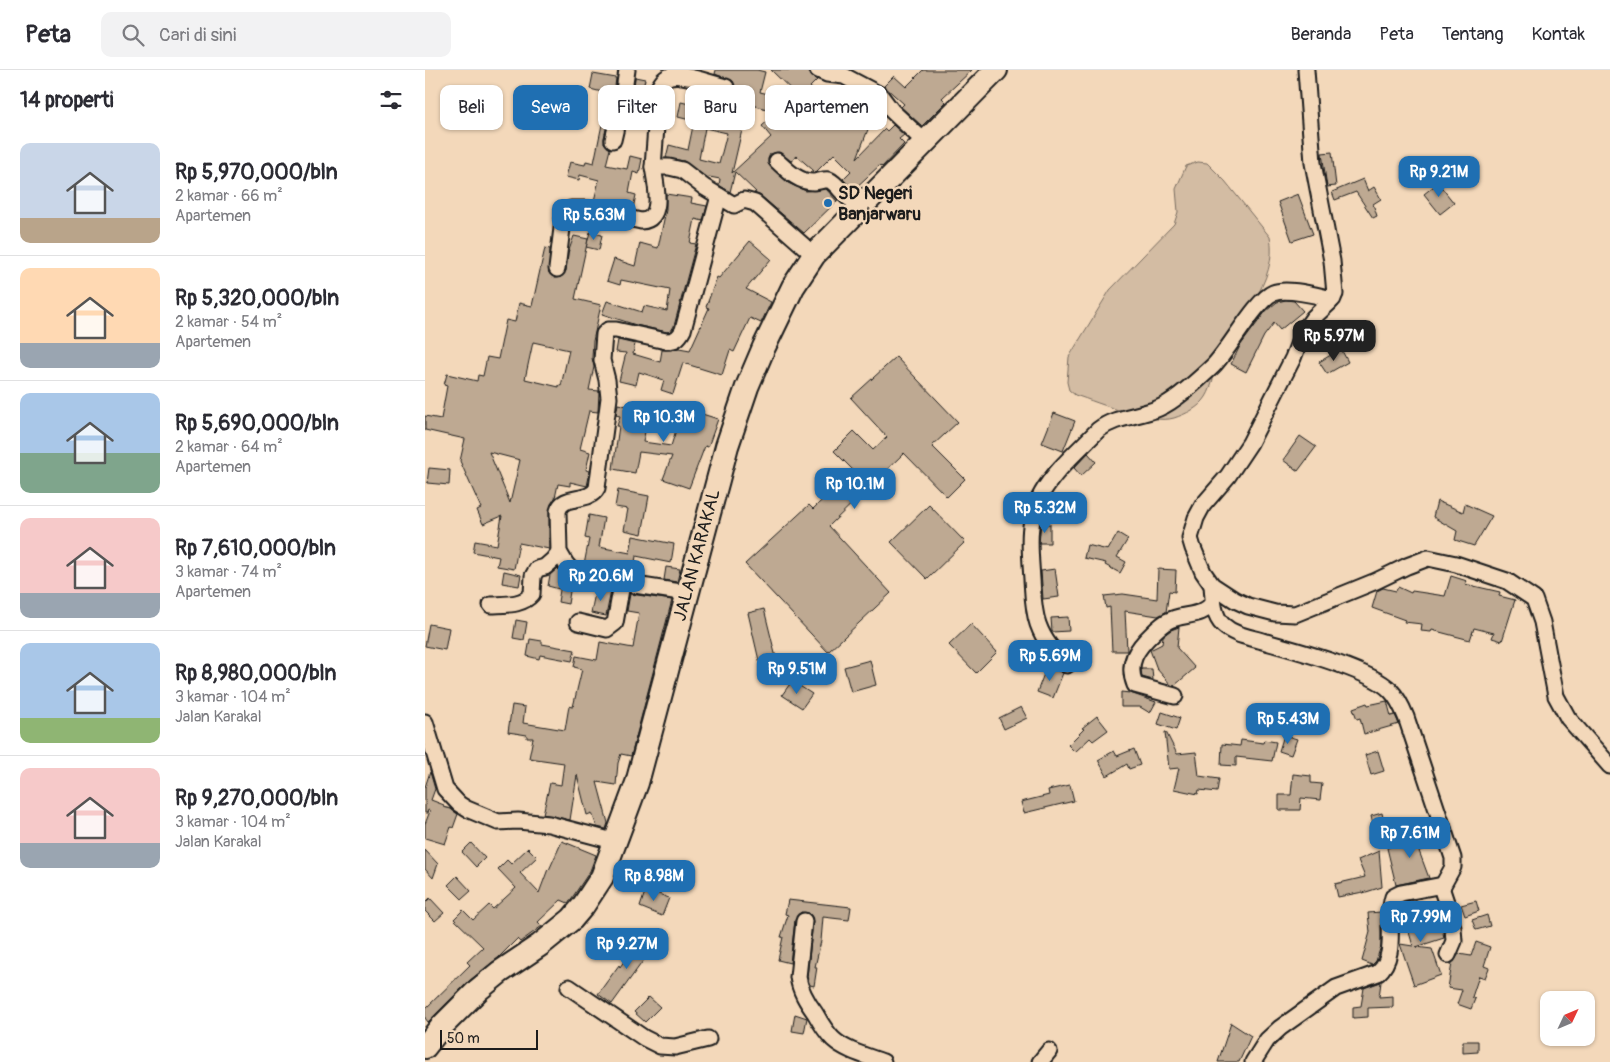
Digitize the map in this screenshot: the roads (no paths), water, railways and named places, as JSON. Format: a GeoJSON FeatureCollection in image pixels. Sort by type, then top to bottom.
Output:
{"type":"FeatureCollection","features":[{"type":"Feature","properties":{"kind":"main road","name":"JALAN KARAKAL"},"geometry":{"type":"LineString","coordinates":[[425,1047],[478,990],[572,919],[602,877],[617,842],[637,783],[727,446],[747,387],[793,287],[814,256],[996,70]]}},
{"type":"Feature","properties":{"kind":"street"},"geometry":{"type":"LineString","coordinates":[[625,85],[627,70]]}},
{"type":"Feature","properties":{"kind":"street"},"geometry":{"type":"LineString","coordinates":[[818,70],[827,74],[844,76],[880,95],[892,111],[926,142]]}},
{"type":"Feature","properties":{"kind":"street"},"geometry":{"type":"LineString","coordinates":[[1306,70],[1313,163],[1336,288],[1333,299],[1313,318],[1303,332],[1293,358],[1250,443],[1195,518],[1190,538],[1203,572],[1212,585],[1248,606],[1275,613],[1295,614],[1428,558],[1456,564],[1507,581],[1533,600],[1542,622],[1556,696],[1568,718],[1610,766]]}},
{"type":"Feature","properties":{"kind":"street"},"geometry":{"type":"LineString","coordinates":[[661,85],[671,76],[685,77],[718,85]]}},
{"type":"Feature","properties":{"kind":"street"},"geometry":{"type":"LineString","coordinates":[[613,140],[615,130]]}},
{"type":"Feature","properties":{"kind":"street"},"geometry":{"type":"LineString","coordinates":[[557,269],[563,220],[565,214],[571,209],[588,209],[641,221],[651,218],[656,210],[657,200],[653,167],[656,130]]}},
{"type":"Feature","properties":{"kind":"street"},"geometry":{"type":"LineString","coordinates":[[777,161],[790,173],[805,181],[830,181],[847,198],[852,200],[865,196],[870,198]]}},
{"type":"Feature","properties":{"kind":"street"},"geometry":{"type":"LineString","coordinates":[[653,167],[669,167],[682,170],[704,187],[734,205],[744,200],[755,203],[814,256]]}},
{"type":"Feature","properties":{"kind":"street"},"geometry":{"type":"LineString","coordinates":[[687,593],[622,584],[588,577],[572,570],[559,552],[559,510],[560,505],[564,502],[589,496],[597,488],[609,398],[602,360],[604,334],[608,330],[616,330],[666,341],[673,341],[679,337],[683,330],[719,196]]}},
{"type":"Feature","properties":{"kind":"street"},"geometry":{"type":"LineString","coordinates":[[1067,665],[1050,648],[1044,638],[1034,603],[1029,538],[1032,517],[1037,503],[1051,480],[1107,424],[1159,408],[1186,390],[1221,358],[1255,310],[1273,293],[1289,292],[1333,299]]}},
{"type":"Feature","properties":{"kind":"street"},"geometry":{"type":"LineString","coordinates":[[491,605],[517,603],[527,600],[532,594],[533,576],[537,569],[545,567],[559,552]]}},
{"type":"Feature","properties":{"kind":"street"},"geometry":{"type":"LineString","coordinates":[[578,622],[607,629],[612,627],[615,623],[622,584]]}},
{"type":"Feature","properties":{"kind":"street"},"geometry":{"type":"LineString","coordinates":[[1212,585],[1213,602],[1217,616],[1222,624],[1230,630],[1358,671],[1381,682],[1397,698],[1406,716],[1453,858],[1453,868],[1442,890],[1453,928],[1453,945],[1448,955]]}},
{"type":"Feature","properties":{"kind":"street"},"geometry":{"type":"LineString","coordinates":[[1175,696],[1135,684],[1131,675],[1133,657],[1141,644],[1166,622],[1181,615],[1197,614],[1209,607],[1213,602]]}},
{"type":"Feature","properties":{"kind":"street"},"geometry":{"type":"LineString","coordinates":[[425,722],[428,742],[445,789],[459,804],[467,809],[498,822],[518,821],[549,824],[617,842]]}},
{"type":"Feature","properties":{"kind":"street"},"geometry":{"type":"LineString","coordinates":[[1253,1062],[1267,1040],[1288,1022],[1336,988],[1378,973],[1381,970],[1386,963],[1389,951],[1393,897],[1401,893],[1443,885]]}},
{"type":"Feature","properties":{"kind":"street"},"geometry":{"type":"LineString","coordinates":[[804,921],[799,977],[804,996],[827,1032],[835,1040],[857,1053],[883,1062]]}},
{"type":"Feature","properties":{"kind":"street"},"geometry":{"type":"LineString","coordinates":[[569,987],[644,1038],[660,1046],[675,1047],[708,1039]]}},
{"type":"Feature","properties":{"kind":"place","name":"SD Negeri Banjarwaru"},"geometry":{"type":"Point","coordinates":[828,203]}}]}
